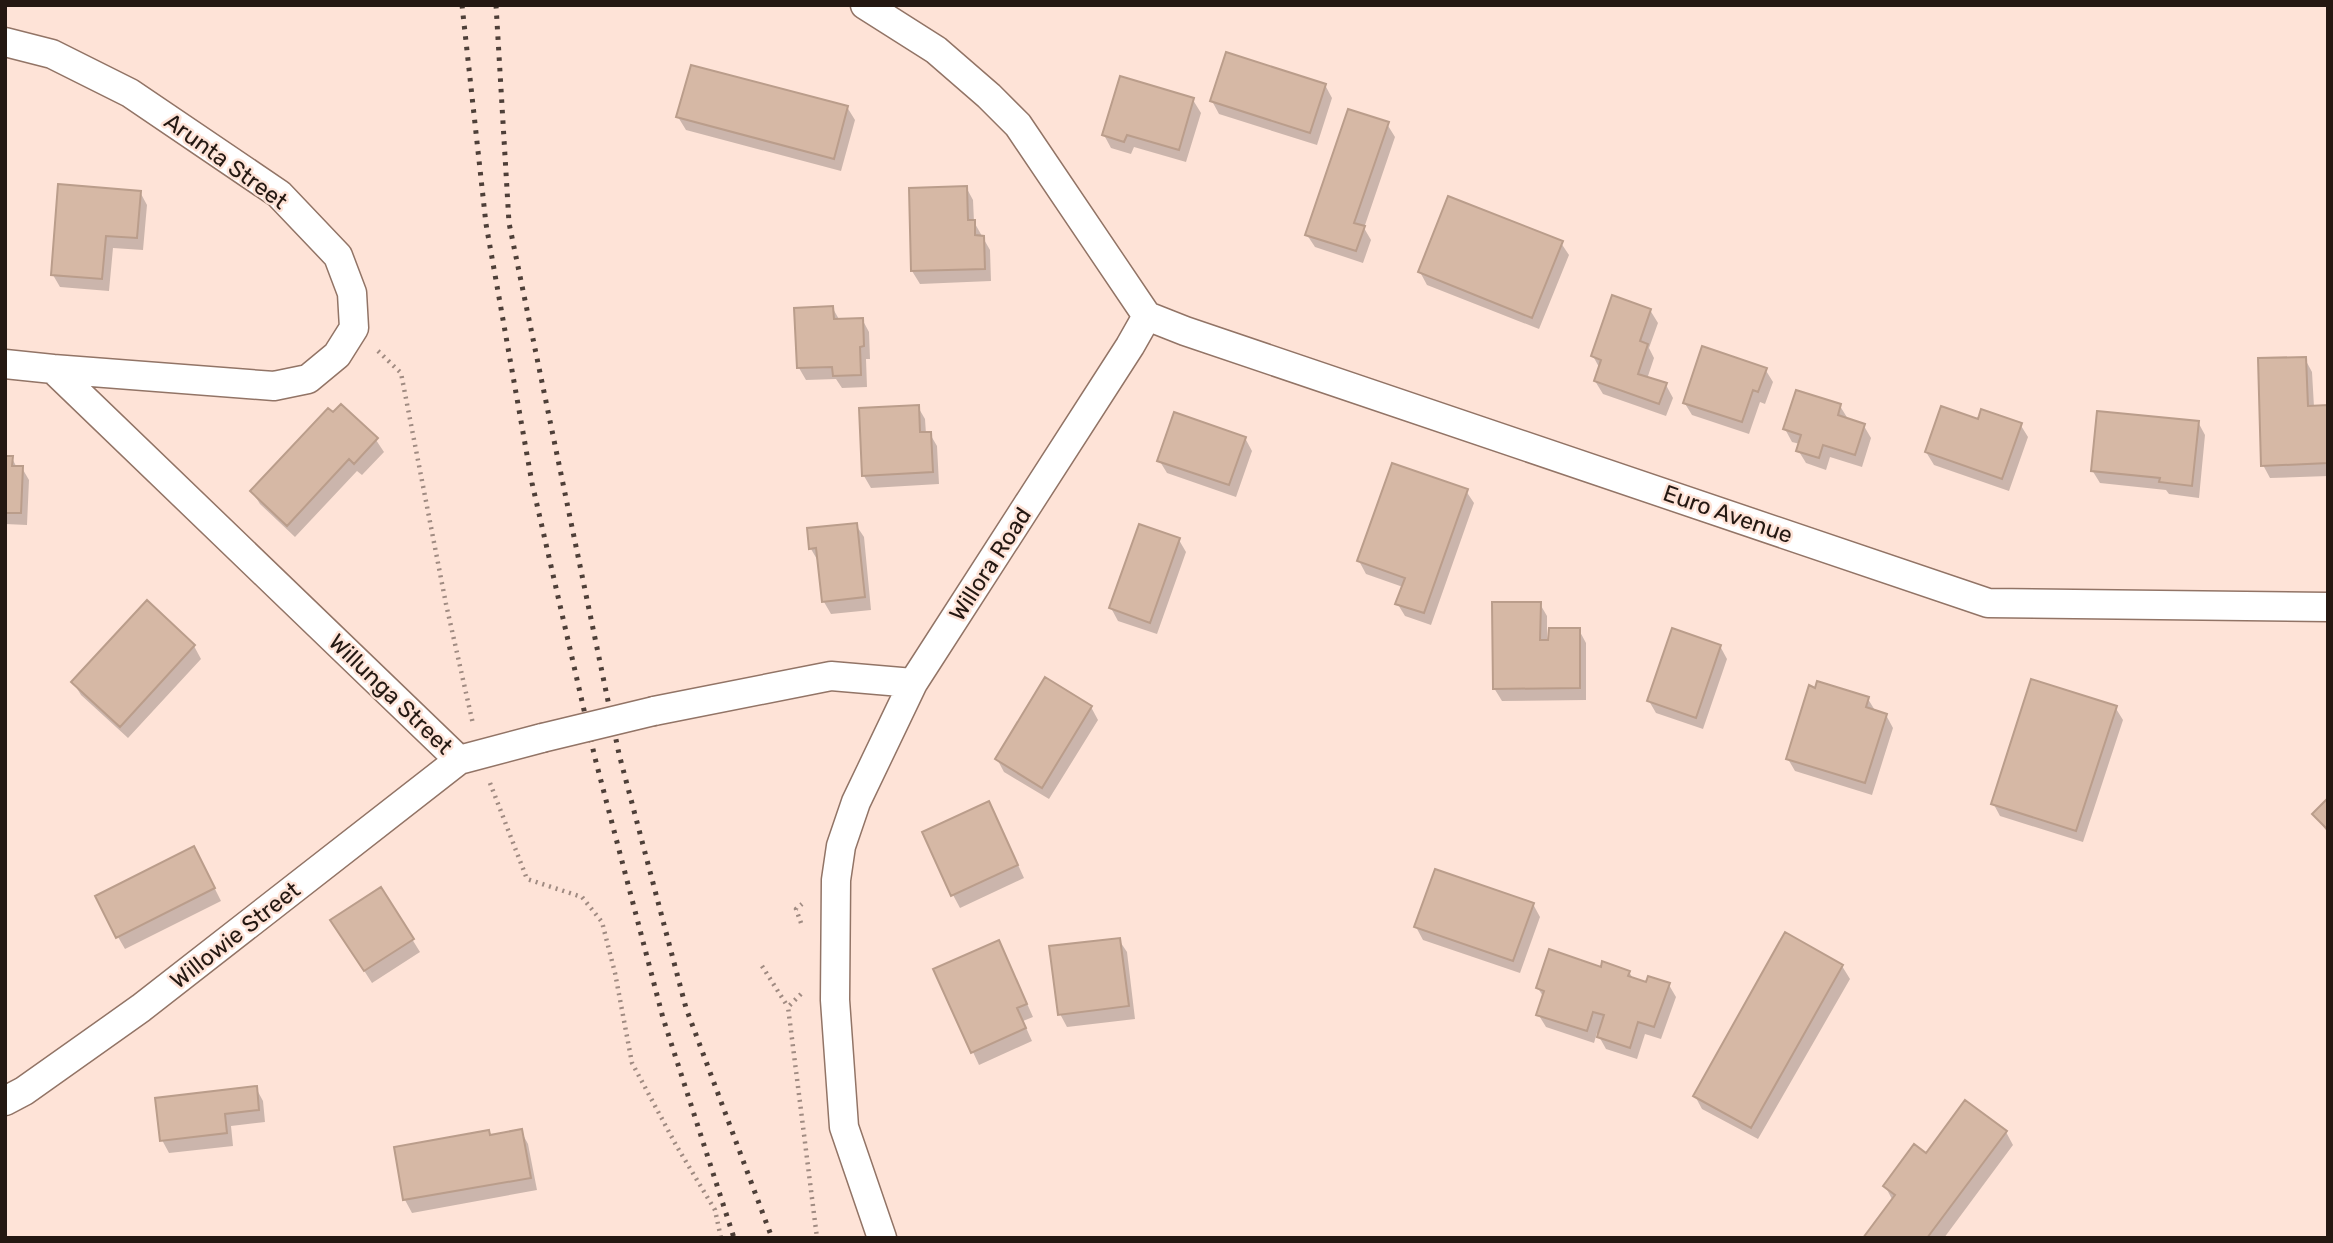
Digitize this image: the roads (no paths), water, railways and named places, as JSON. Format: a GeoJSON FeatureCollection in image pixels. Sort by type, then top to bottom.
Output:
{"type":"FeatureCollection","features":[{"type":"Feature","properties":{"kind":"street"},"geometry":{"type":"LineString","coordinates":[[864,5],[936,50],[1018,125],[1147,316]]}},
{"type":"Feature","properties":{"kind":"street","name":"Arunta Street"},"geometry":{"type":"LineString","coordinates":[[5,42],[52,54],[130,93],[279,194],[338,256],[352,293],[354,328],[337,355],[307,379],[274,386],[53,369]]}},
{"type":"Feature","properties":{"kind":"street","name":"Euro Avenue"},"geometry":{"type":"LineString","coordinates":[[1147,316],[1989,603],[2328,607]]}},
{"type":"Feature","properties":{"kind":"street","name":"Willora Road"},"geometry":{"type":"LineString","coordinates":[[882,1238],[844,1127],[835,1000],[836,880],[841,846],[856,802],[914,682],[1147,316]]}},
{"type":"Feature","properties":{"kind":"street"},"geometry":{"type":"LineString","coordinates":[[5,364],[53,369]]}},
{"type":"Feature","properties":{"kind":"street","name":"Willunga Street"},"geometry":{"type":"LineString","coordinates":[[53,369],[470,757],[654,711],[831,676],[914,682]]}},
{"type":"Feature","properties":{"kind":"street","name":"Willowie Street"},"geometry":{"type":"LineString","coordinates":[[5,1101],[24,1091],[141,1009],[470,757]]}},
{"type":"Feature","properties":{"kind":"railway"},"geometry":{"type":"LineString","coordinates":[[462,5],[486,224],[532,483],[595,758],[663,1018],[734,1238]]}},
{"type":"Feature","properties":{"kind":"railway"},"geometry":{"type":"LineString","coordinates":[[496,5],[509,223],[619,754],[686,1008],[772,1238]]}}]}
